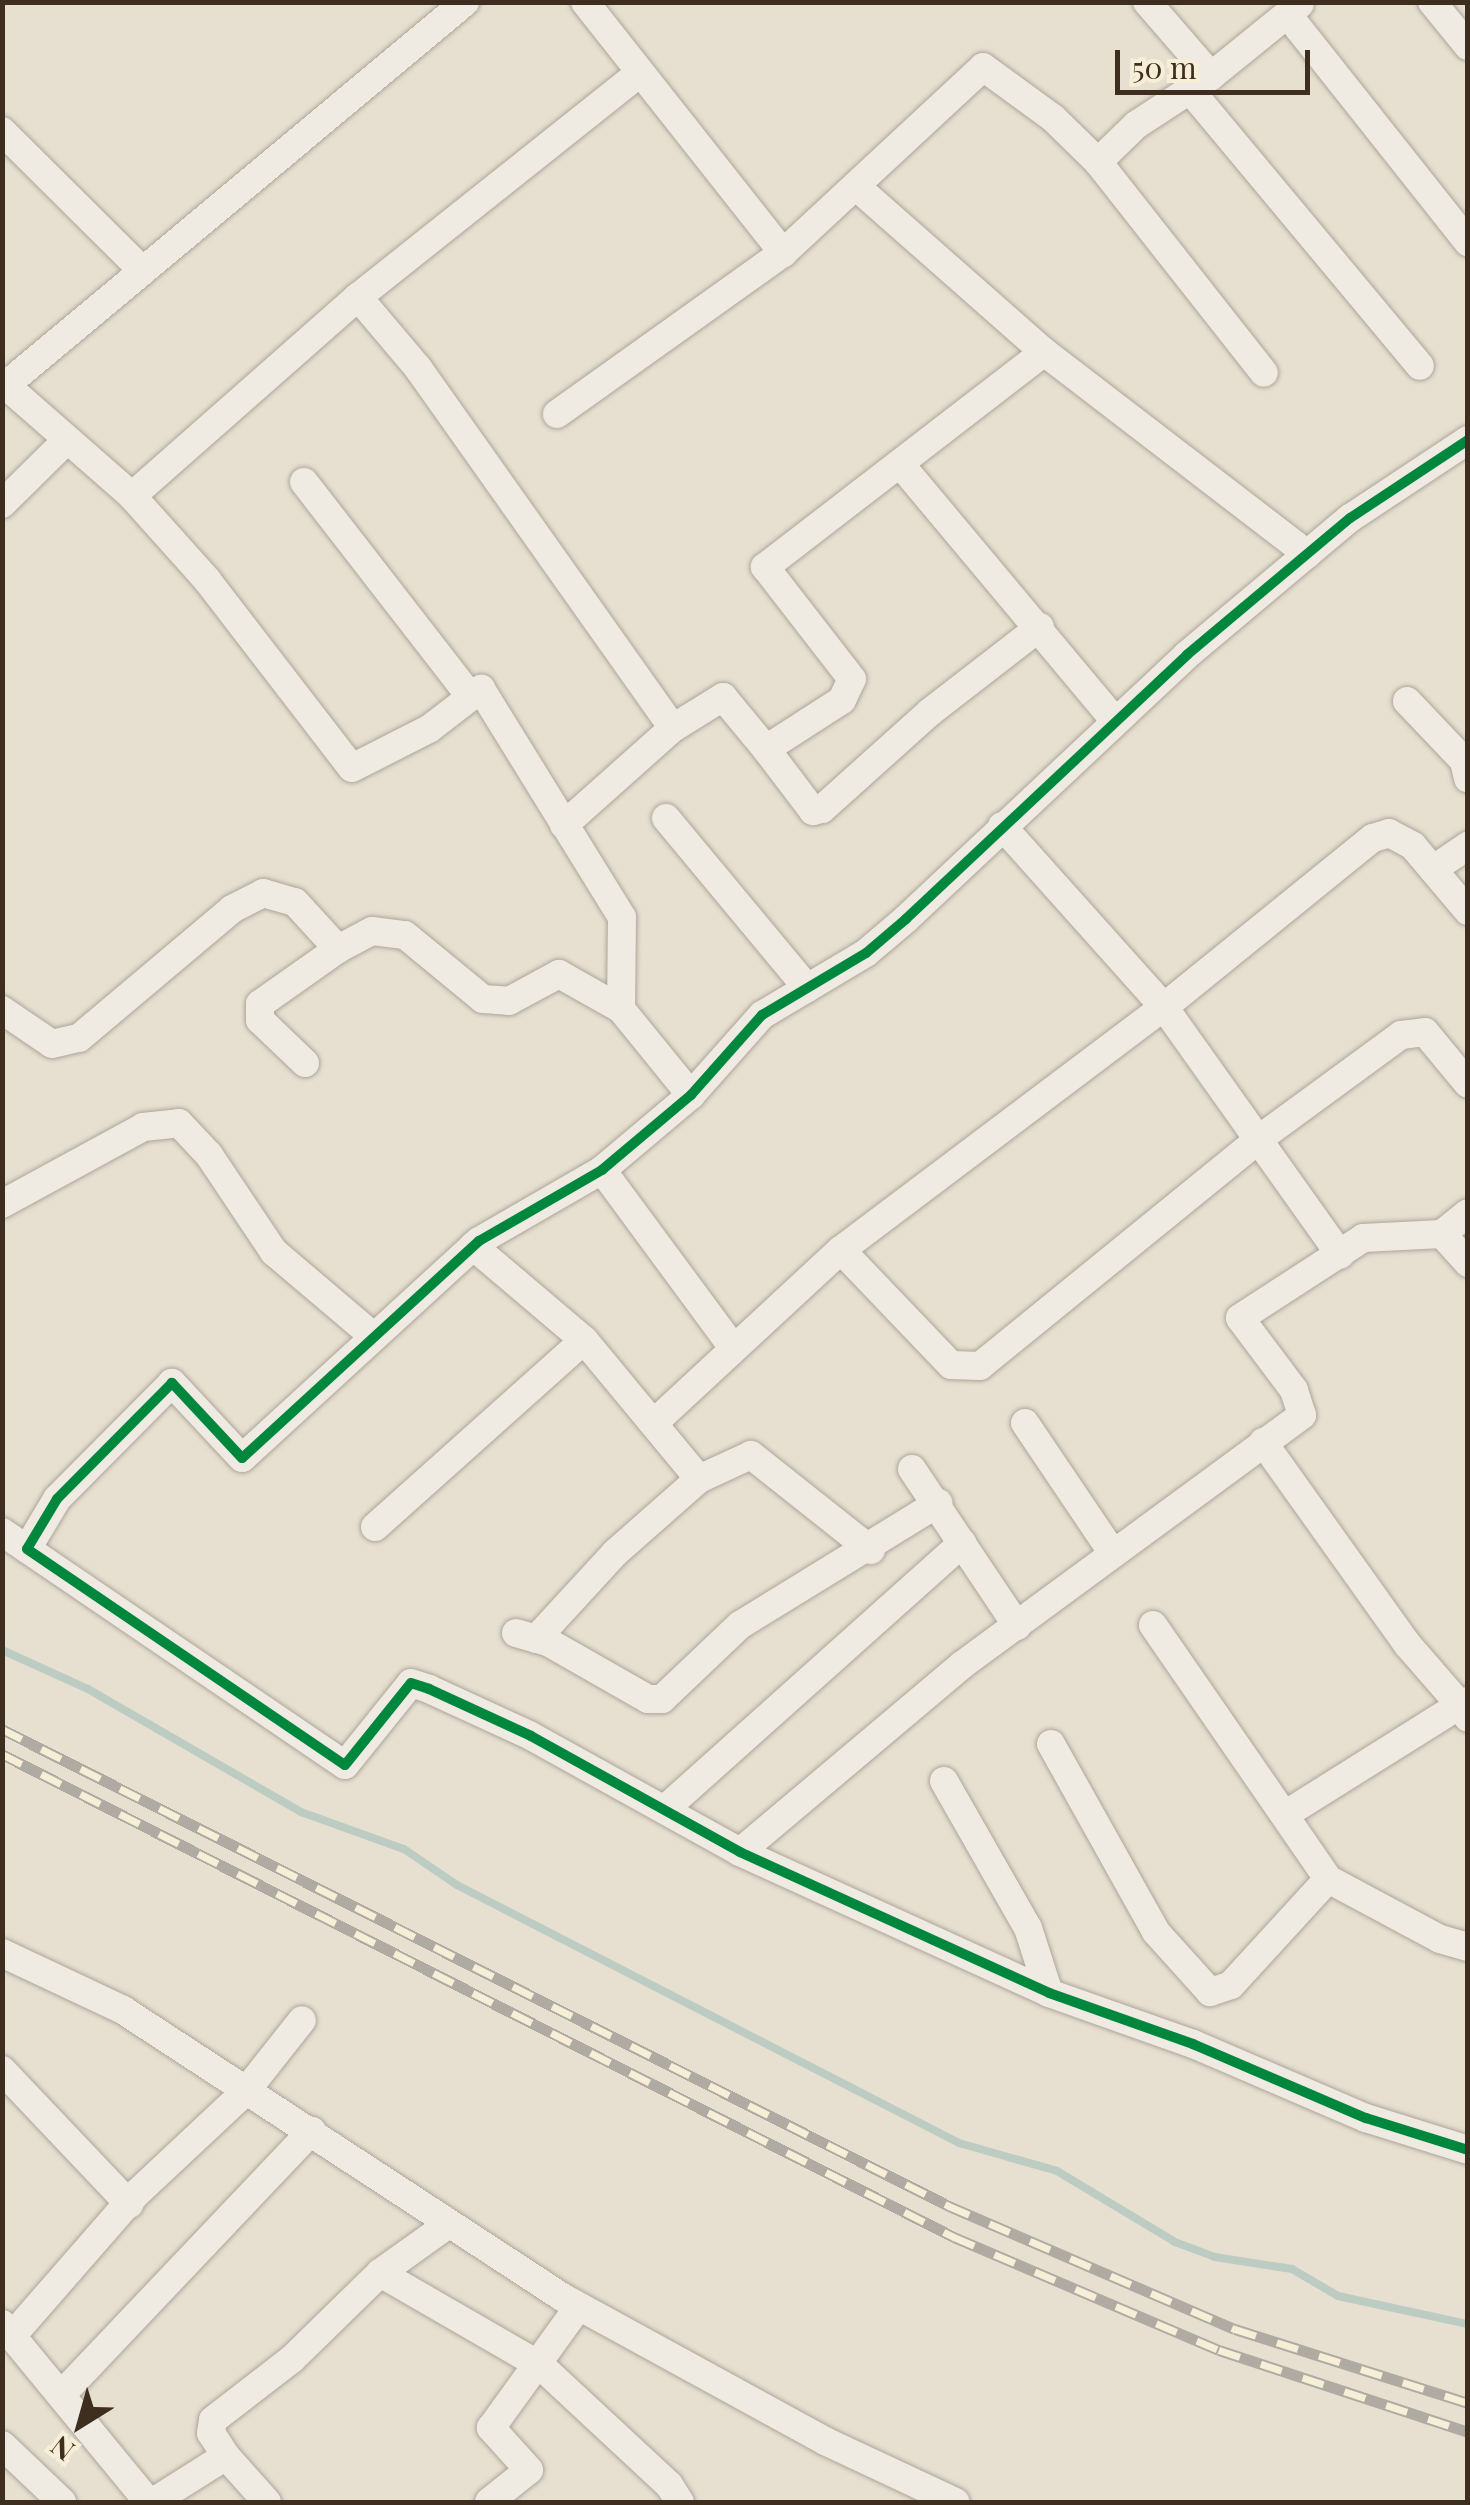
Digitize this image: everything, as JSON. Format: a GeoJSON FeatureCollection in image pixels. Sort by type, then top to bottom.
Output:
{"type":"FeatureCollection","features":[{"type":"Feature","properties":{"kind":"street"},"geometry":{"type":"LineString","coordinates":[[465,2],[4,384],[132,496],[207,580],[352,768],[428,729],[482,689],[622,916],[621,1008]]}},
{"type":"Feature","properties":{"kind":"street"},"geometry":{"type":"LineString","coordinates":[[585,2],[783,253]]}},
{"type":"Feature","properties":{"kind":"street"},"geometry":{"type":"LineString","coordinates":[[1148,2],[1201,83],[1420,366]]}},
{"type":"Feature","properties":{"kind":"street"},"geometry":{"type":"LineString","coordinates":[[1432,2],[1468,46]]}},
{"type":"Feature","properties":{"kind":"street"},"geometry":{"type":"LineString","coordinates":[[1098,162],[1136,125],[1201,83],[1294,9],[1468,242]]}},
{"type":"Feature","properties":{"kind":"street"},"geometry":{"type":"LineString","coordinates":[[557,414],[783,253],[859,189],[983,67],[1054,118],[1098,162],[1264,373]]}},
{"type":"Feature","properties":{"kind":"street"},"geometry":{"type":"LineString","coordinates":[[132,496],[358,297],[640,73]]}},
{"type":"Feature","properties":{"kind":"street"},"geometry":{"type":"LineString","coordinates":[[2,131],[140,268]]}},
{"type":"Feature","properties":{"kind":"street"},"geometry":{"type":"LineString","coordinates":[[859,189],[1044,352],[1308,554]]}},
{"type":"Feature","properties":{"kind":"street"},"geometry":{"type":"LineString","coordinates":[[358,297],[418,368],[673,728]]}},
{"type":"Feature","properties":{"kind":"street"},"geometry":{"type":"LineString","coordinates":[[766,749],[842,700],[852,679],[765,567],[901,466],[1044,352]]}},
{"type":"Feature","properties":{"kind":"street"},"geometry":{"type":"LineString","coordinates":[[2,504],[67,440]]}},
{"type":"Feature","properties":{"kind":"street"},"geometry":{"type":"LineString","coordinates":[[27,1549],[57,1499],[172,1382],[242,1458],[472,1246],[602,1170],[691,1095],[762,1015],[866,953],[1116,720],[1308,554],[1468,440]]}},
{"type":"Feature","properties":{"kind":"street"},"geometry":{"type":"LineString","coordinates":[[901,466],[1116,720]]}},
{"type":"Feature","properties":{"kind":"street"},"geometry":{"type":"LineString","coordinates":[[304,482],[470,695]]}},
{"type":"Feature","properties":{"kind":"street"},"geometry":{"type":"LineString","coordinates":[[564,825],[673,728],[723,697],[812,812],[822,808],[930,712],[1040,627]]}},
{"type":"Feature","properties":{"kind":"street"},"geometry":{"type":"LineString","coordinates":[[1406,702],[1464,761],[1468,779]]}},
{"type":"Feature","properties":{"kind":"street"},"geometry":{"type":"LineString","coordinates":[[666,818],[807,988]]}},
{"type":"Feature","properties":{"kind":"street"},"geometry":{"type":"LineString","coordinates":[[1002,826],[1164,1007],[1340,1255]]}},
{"type":"Feature","properties":{"kind":"street"},"geometry":{"type":"LineString","coordinates":[[655,1422],[731,1346],[841,1250],[1164,1007],[1373,838],[1403,838],[1435,868],[1468,910]]}},
{"type":"Feature","properties":{"kind":"street"},"geometry":{"type":"LineString","coordinates":[[1435,868],[1468,846]]}},
{"type":"Feature","properties":{"kind":"street"},"geometry":{"type":"LineString","coordinates":[[2,1010],[52,1044],[78,1038],[232,908],[263,893],[296,902],[338,949]]}},
{"type":"Feature","properties":{"kind":"street"},"geometry":{"type":"LineString","coordinates":[[305,1063],[260,1020],[260,1004],[338,949],[372,931],[394,931],[483,999],[510,1001],[559,974],[621,1008],[691,1095]]}},
{"type":"Feature","properties":{"kind":"street"},"geometry":{"type":"LineString","coordinates":[[841,1250],[951,1365],[980,1366],[1259,1139],[1401,1035],[1424,1032],[1468,1084]]}},
{"type":"Feature","properties":{"kind":"street"},"geometry":{"type":"LineString","coordinates":[[2,1204],[143,1128],[179,1123],[209,1155],[274,1252],[374,1336]]}},
{"type":"Feature","properties":{"kind":"street"},"geometry":{"type":"LineString","coordinates":[[602,1170],[731,1346]]}},
{"type":"Feature","properties":{"kind":"street"},"geometry":{"type":"LineString","coordinates":[[740,1852],[1016,1626],[1302,1415],[1294,1390],[1240,1318],[1363,1238],[1442,1234],[1468,1214]]}},
{"type":"Feature","properties":{"kind":"street"},"geometry":{"type":"LineString","coordinates":[[1442,1234],[1468,1263]]}},
{"type":"Feature","properties":{"kind":"street"},"geometry":{"type":"LineString","coordinates":[[472,1246],[584,1340],[699,1479]]}},
{"type":"Feature","properties":{"kind":"street"},"geometry":{"type":"LineString","coordinates":[[375,1527],[584,1340]]}},
{"type":"Feature","properties":{"kind":"street"},"geometry":{"type":"LineString","coordinates":[[1025,1423],[1112,1552]]}},
{"type":"Feature","properties":{"kind":"street"},"geometry":{"type":"LineString","coordinates":[[1263,1442],[1407,1644],[1465,1708],[1286,1814]]}},
{"type":"Feature","properties":{"kind":"street"},"geometry":{"type":"LineString","coordinates":[[871,1550],[751,1455],[699,1479],[526,1636],[648,1699],[662,1698],[740,1625],[871,1550],[938,1504]]}},
{"type":"Feature","properties":{"kind":"street"},"geometry":{"type":"LineString","coordinates":[[912,1469],[1016,1626]]}},
{"type":"Feature","properties":{"kind":"street"},"geometry":{"type":"LineString","coordinates":[[2,1532],[344,1765],[411,1683],[472,1706],[740,1852],[1049,1994],[1193,2044],[1366,2118],[1468,2150]]}},
{"type":"Feature","properties":{"kind":"street"},"geometry":{"type":"LineString","coordinates":[[665,1810],[963,1543]]}},
{"type":"Feature","properties":{"kind":"street"},"geometry":{"type":"LineString","coordinates":[[1152,1625],[1328,1880],[1440,1939],[1468,1947]]}},
{"type":"Feature","properties":{"kind":"street"},"geometry":{"type":"LineString","coordinates":[[1051,1744],[1156,1932],[1210,1992],[1231,1985],[1328,1880]]}},
{"type":"Feature","properties":{"kind":"street"},"geometry":{"type":"LineString","coordinates":[[944,1780],[1028,1928],[1049,1994]]}},
{"type":"Feature","properties":{"kind":"street"},"geometry":{"type":"LineString","coordinates":[[2,1954],[123,2010],[312,2131],[446,2226],[579,2306],[941,2499]]}},
{"type":"Feature","properties":{"kind":"street"},"geometry":{"type":"LineString","coordinates":[[226,2456],[160,2500],[8,2330],[129,2204],[246,2091],[302,2020]]}},
{"type":"Feature","properties":{"kind":"street"},"geometry":{"type":"LineString","coordinates":[[2,2070],[129,2204]]}},
{"type":"Feature","properties":{"kind":"street"},"geometry":{"type":"LineString","coordinates":[[62,2394],[312,2131]]}},
{"type":"Feature","properties":{"kind":"street"},"geometry":{"type":"LineString","coordinates":[[266,2502],[226,2456],[212,2432],[213,2420],[292,2360],[380,2272],[446,2226]]}},
{"type":"Feature","properties":{"kind":"street"},"geometry":{"type":"LineString","coordinates":[[380,2272],[538,2364],[669,2484],[680,2502]]}},
{"type":"Feature","properties":{"kind":"street"},"geometry":{"type":"LineString","coordinates":[[488,2502],[529,2470],[491,2428],[579,2306]]}},
{"type":"Feature","properties":{"kind":"street"},"geometry":{"type":"LineString","coordinates":[[2,2445],[62,2502]]}},
{"type":"Feature","properties":{"kind":"waterway"},"geometry":{"type":"LineString","coordinates":[[2,1650],[88,1689],[301,1812],[404,1849],[457,1885],[959,2143],[1057,2171],[1175,2242],[1215,2257],[1292,2269],[1338,2296],[1468,2324]]}},
{"type":"Feature","properties":{"kind":"railway"},"geometry":{"type":"LineString","coordinates":[[2,1729],[949,2206],[1235,2329],[1468,2403]]}},
{"type":"Feature","properties":{"kind":"railway"},"geometry":{"type":"LineString","coordinates":[[2,1754],[954,2237],[1219,2350],[1468,2432]]}},
{"type":"Feature","properties":{"kind":"cycle path"},"geometry":{"type":"LineString","coordinates":[[1468,440],[1350,518],[1187,655],[906,919],[866,953],[762,1015],[691,1095],[602,1170],[479,1241],[242,1458],[172,1383],[57,1499],[27,1549],[345,1765],[411,1683],[429,1689],[531,1736],[740,1852],[1049,1993],[1193,2044],[1366,2118],[1468,2150]]}}]}
